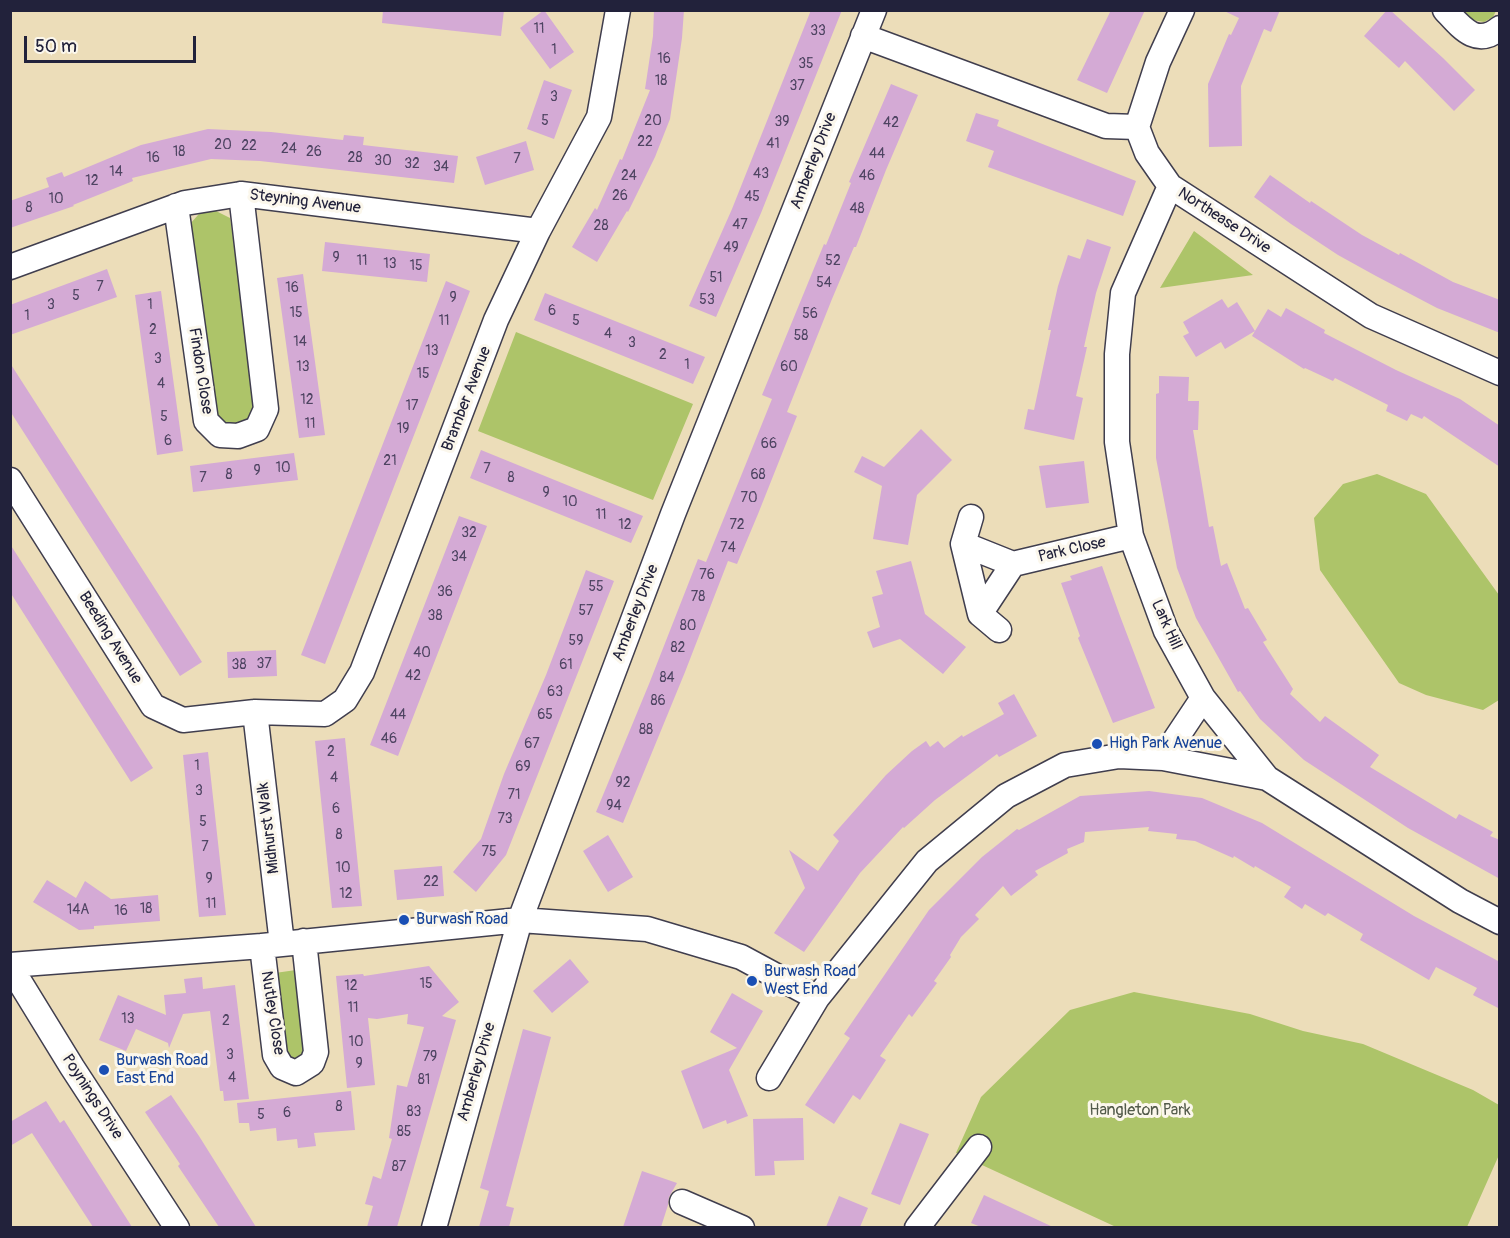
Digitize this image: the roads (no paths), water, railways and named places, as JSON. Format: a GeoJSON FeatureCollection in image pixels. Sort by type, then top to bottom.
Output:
{"type":"FeatureCollection","features":[{"type":"Feature","properties":{"kind":"street","name":"Bramber Avenue"},"geometry":{"type":"LineString","coordinates":[[255,712],[325,714],[345,700],[362,672],[496,320],[538,231],[599,117],[618,10]]}},
{"type":"Feature","properties":{"kind":"street","name":"Amberley Drive"},"geometry":{"type":"LineString","coordinates":[[434,1227],[520,920],[673,514],[874,10]]}},
{"type":"Feature","properties":{"kind":"street"},"geometry":{"type":"LineString","coordinates":[[863,36],[1106,126],[1137,127],[1158,62],[1182,10]]}},
{"type":"Feature","properties":{"kind":"street"},"geometry":{"type":"LineString","coordinates":[[1445,10],[1462,29],[1473,36],[1490,35],[1500,28]]}},
{"type":"Feature","properties":{"kind":"street","name":"Northease Drive"},"geometry":{"type":"LineString","coordinates":[[1137,127],[1147,153],[1170,186],[1371,316],[1500,373]]}},
{"type":"Feature","properties":{"kind":"street","name":"Lark Hill"},"geometry":{"type":"LineString","coordinates":[[1170,186],[1123,293],[1117,354],[1117,442],[1131,536],[1166,631],[1203,698],[1267,778],[1460,901],[1500,922]]}},
{"type":"Feature","properties":{"kind":"street","name":"Steyning Avenue"},"geometry":{"type":"LineString","coordinates":[[10,267],[176,206],[241,194],[538,231]]}},
{"type":"Feature","properties":{"kind":"street","name":"Findon Close"},"geometry":{"type":"LineString","coordinates":[[176,206],[206,421],[220,435],[238,436],[257,429],[266,409],[241,194]]}},
{"type":"Feature","properties":{"kind":"street","name":"Beeding Avenue"},"geometry":{"type":"LineString","coordinates":[[10,480],[153,706],[183,720],[255,712]]}},
{"type":"Feature","properties":{"kind":"street"},"geometry":{"type":"LineString","coordinates":[[970,517],[963,544],[980,614],[999,630]]}},
{"type":"Feature","properties":{"kind":"street","name":"Park Close"},"geometry":{"type":"LineString","coordinates":[[1013,564],[1131,536]]}},
{"type":"Feature","properties":{"kind":"street"},"geometry":{"type":"LineString","coordinates":[[963,544],[1013,564],[980,614]]}},
{"type":"Feature","properties":{"kind":"street"},"geometry":{"type":"LineString","coordinates":[[1164,758],[1203,698]]}},
{"type":"Feature","properties":{"kind":"street","name":"Midhurst Walk"},"geometry":{"type":"LineString","coordinates":[[255,712],[283,944]]}},
{"type":"Feature","properties":{"kind":"street"},"geometry":{"type":"LineString","coordinates":[[770,1078],[817,998],[927,861],[1006,796],[1065,765],[1119,756],[1164,758],[1267,778]]}},
{"type":"Feature","properties":{"kind":"street"},"geometry":{"type":"LineString","coordinates":[[10,966],[283,944],[520,920],[647,929],[741,957],[817,998]]}},
{"type":"Feature","properties":{"kind":"street","name":"Poynings Drive"},"geometry":{"type":"LineString","coordinates":[[10,966],[72,1067],[177,1227]]}},
{"type":"Feature","properties":{"kind":"street"},"geometry":{"type":"LineString","coordinates":[[917,1227],[979,1147]]}},
{"type":"Feature","properties":{"kind":"street"},"geometry":{"type":"LineString","coordinates":[[682,1202],[742,1227]]}},
{"type":"Feature","properties":{"kind":"place","name":"High Park Avenue"},"geometry":{"type":"Point","coordinates":[1097,744]}},
{"type":"Feature","properties":{"kind":"place","name":"Burwash Road"},"geometry":{"type":"Point","coordinates":[404,920]}},
{"type":"Feature","properties":{"kind":"place","name":"Burwash Road West End"},"geometry":{"type":"Point","coordinates":[752,981]}},
{"type":"Feature","properties":{"kind":"place","name":"Burwash Road East End"},"geometry":{"type":"Point","coordinates":[104,1070]}},
{"type":"Feature","properties":{"kind":"park label","name":"Hangleton Park"},"geometry":{"type":"Point","coordinates":[1140,1111]}}]}
